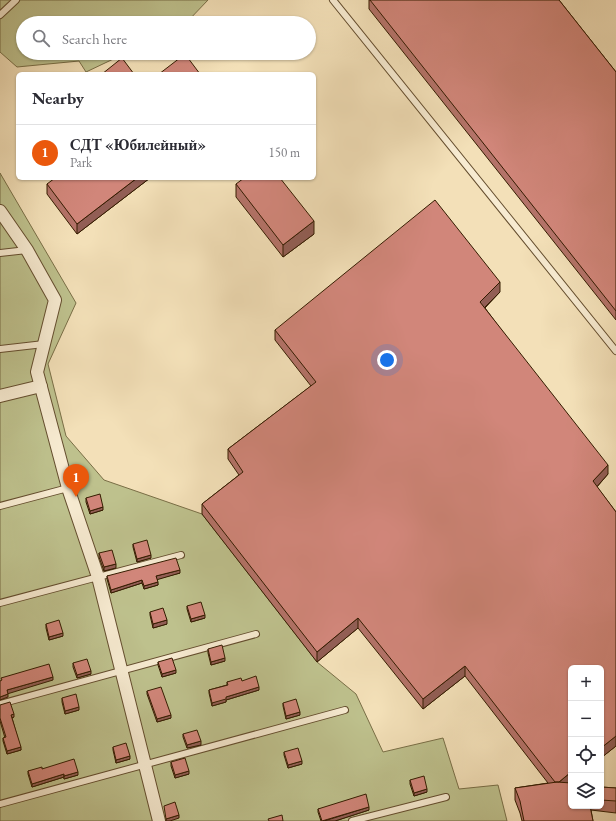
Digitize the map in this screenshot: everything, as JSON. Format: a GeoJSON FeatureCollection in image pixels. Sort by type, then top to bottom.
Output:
{"type":"FeatureCollection","features":[{"type":"Feature","properties":{"kind":"street"},"geometry":{"type":"LineString","coordinates":[[0,211],[27,250],[55,300],[37,372],[68,488],[98,577],[120,672],[159,821]]}},
{"type":"Feature","properties":{"kind":"street"},"geometry":{"type":"LineString","coordinates":[[0,396],[41,386]]}},
{"type":"Feature","properties":{"kind":"lane"},"geometry":{"type":"LineString","coordinates":[[0,15],[16,0]]}},
{"type":"Feature","properties":{"kind":"lane"},"geometry":{"type":"LineString","coordinates":[[333,0],[616,351]]}},
{"type":"Feature","properties":{"kind":"lane"},"geometry":{"type":"LineString","coordinates":[[0,253],[27,250]]}},
{"type":"Feature","properties":{"kind":"lane"},"geometry":{"type":"LineString","coordinates":[[0,349],[44,344]]}},
{"type":"Feature","properties":{"kind":"lane"},"geometry":{"type":"LineString","coordinates":[[0,506],[68,488]]}},
{"type":"Feature","properties":{"kind":"lane"},"geometry":{"type":"LineString","coordinates":[[0,603],[181,555]]}},
{"type":"Feature","properties":{"kind":"lane"},"geometry":{"type":"LineString","coordinates":[[0,704],[256,634]]}},
{"type":"Feature","properties":{"kind":"lane"},"geometry":{"type":"LineString","coordinates":[[0,804],[345,710]]}},
{"type":"Feature","properties":{"kind":"lane"},"geometry":{"type":"LineString","coordinates":[[352,821],[446,797]]}},
{"type":"Feature","properties":{"kind":"green space"},"geometry":{"type":"Polygon","coordinates":[[[0,0],[208,0],[193,16],[16,16],[16,60],[111,60],[86,72],[79,61],[17,67],[0,52],[0,0]]]}},
{"type":"Feature","properties":{"kind":"green space"},"geometry":{"type":"Polygon","coordinates":[[[0,173],[76,303],[48,364],[66,436],[104,480],[202,514],[317,662],[356,694],[383,752],[443,738],[459,789],[498,785],[507,821],[0,821],[0,173]]]}},
{"type":"Feature","properties":{"kind":"building"},"geometry":{"type":"Polygon","coordinates":[[[370,0],[559,0],[616,72],[616,311],[370,0]]]}},
{"type":"Feature","properties":{"kind":"building"},"geometry":{"type":"Polygon","coordinates":[[[120,60],[124,60],[132,72],[104,72],[120,60]]]}},
{"type":"Feature","properties":{"kind":"building"},"geometry":{"type":"Polygon","coordinates":[[[177,60],[190,60],[198,72],[162,72],[177,60]]]}},
{"type":"Feature","properties":{"kind":"building"},"geometry":{"type":"Polygon","coordinates":[[[52,180],[134,180],[77,224],[47,184],[52,180]]]}},
{"type":"Feature","properties":{"kind":"building"},"geometry":{"type":"Polygon","coordinates":[[[241,180],[282,180],[314,221],[283,245],[236,184],[241,180]]]}},
{"type":"Feature","properties":{"kind":"building"},"geometry":{"type":"Polygon","coordinates":[[[435,200],[500,282],[480,302],[608,465],[593,481],[616,512],[616,736],[604,746],[604,665],[568,665],[568,774],[559,782],[555,782],[465,666],[423,699],[358,618],[317,652],[202,504],[243,472],[228,449],[316,382],[275,330],[435,200]]]}},
{"type":"Feature","properties":{"kind":"building"},"geometry":{"type":"Polygon","coordinates":[[[100,494],[103,507],[90,511],[86,498],[100,494]]]}},
{"type":"Feature","properties":{"kind":"building"},"geometry":{"type":"Polygon","coordinates":[[[147,540],[151,555],[137,559],[133,544],[147,540]]]}},
{"type":"Feature","properties":{"kind":"building"},"geometry":{"type":"Polygon","coordinates":[[[112,550],[116,564],[104,567],[99,553],[112,550]]]}},
{"type":"Feature","properties":{"kind":"building"},"geometry":{"type":"Polygon","coordinates":[[[176,558],[180,570],[156,576],[158,582],[144,586],[142,580],[111,590],[107,576],[176,558]]]}},
{"type":"Feature","properties":{"kind":"building"},"geometry":{"type":"Polygon","coordinates":[[[201,602],[205,615],[191,619],[187,606],[201,602]]]}},
{"type":"Feature","properties":{"kind":"building"},"geometry":{"type":"Polygon","coordinates":[[[163,608],[167,620],[153,624],[150,612],[163,608]]]}},
{"type":"Feature","properties":{"kind":"building"},"geometry":{"type":"Polygon","coordinates":[[[59,620],[63,633],[49,637],[46,624],[59,620]]]}},
{"type":"Feature","properties":{"kind":"building"},"geometry":{"type":"Polygon","coordinates":[[[222,645],[225,658],[211,662],[208,649],[222,645]]]}},
{"type":"Feature","properties":{"kind":"building"},"geometry":{"type":"Polygon","coordinates":[[[172,658],[176,670],[162,674],[158,662],[172,658]]]}},
{"type":"Feature","properties":{"kind":"building"},"geometry":{"type":"Polygon","coordinates":[[[87,659],[91,671],[77,675],[73,663],[87,659]]]}},
{"type":"Feature","properties":{"kind":"building"},"geometry":{"type":"Polygon","coordinates":[[[49,664],[53,677],[7,690],[8,694],[0,697],[1,678],[49,664]]]}},
{"type":"Feature","properties":{"kind":"building"},"geometry":{"type":"Polygon","coordinates":[[[256,676],[259,687],[212,703],[209,690],[228,685],[227,682],[241,678],[242,681],[256,676]]]}},
{"type":"Feature","properties":{"kind":"building"},"geometry":{"type":"Polygon","coordinates":[[[161,687],[171,715],[157,719],[147,691],[161,687]]]}},
{"type":"Feature","properties":{"kind":"building"},"geometry":{"type":"Polygon","coordinates":[[[76,694],[79,707],[65,711],[62,698],[76,694]]]}},
{"type":"Feature","properties":{"kind":"building"},"geometry":{"type":"Polygon","coordinates":[[[296,699],[300,712],[286,716],[283,703],[296,699]]]}},
{"type":"Feature","properties":{"kind":"building"},"geometry":{"type":"Polygon","coordinates":[[[10,702],[14,714],[11,715],[21,747],[7,751],[3,738],[6,737],[0,718],[0,705],[10,702]]]}},
{"type":"Feature","properties":{"kind":"building"},"geometry":{"type":"Polygon","coordinates":[[[197,730],[201,741],[187,745],[183,734],[197,730]]]}},
{"type":"Feature","properties":{"kind":"building"},"geometry":{"type":"Polygon","coordinates":[[[126,743],[130,756],[116,760],[113,747],[126,743]]]}},
{"type":"Feature","properties":{"kind":"building"},"geometry":{"type":"Polygon","coordinates":[[[298,748],[302,761],[288,765],[284,752],[298,748]]]}},
{"type":"Feature","properties":{"kind":"building"},"geometry":{"type":"Polygon","coordinates":[[[185,758],[189,771],[175,775],[171,762],[185,758]]]}},
{"type":"Feature","properties":{"kind":"building"},"geometry":{"type":"Polygon","coordinates":[[[74,759],[78,772],[64,776],[64,774],[32,784],[28,771],[42,767],[42,769],[74,759]]]}},
{"type":"Feature","properties":{"kind":"building"},"geometry":{"type":"Polygon","coordinates":[[[424,776],[427,789],[414,793],[410,780],[424,776]]]}},
{"type":"Feature","properties":{"kind":"building"},"geometry":{"type":"Polygon","coordinates":[[[557,782],[568,783],[568,809],[591,809],[593,821],[524,821],[520,801],[515,788],[557,782]]]}},
{"type":"Feature","properties":{"kind":"building"},"geometry":{"type":"Polygon","coordinates":[[[604,787],[616,788],[616,801],[604,800],[604,787]]]}},
{"type":"Feature","properties":{"kind":"building"},"geometry":{"type":"Polygon","coordinates":[[[366,794],[369,807],[322,821],[318,809],[366,794]]]}},
{"type":"Feature","properties":{"kind":"building"},"geometry":{"type":"Polygon","coordinates":[[[175,802],[179,815],[166,819],[164,806],[175,802]]]}},
{"type":"Feature","properties":{"kind":"building"},"geometry":{"type":"Polygon","coordinates":[[[282,815],[283,821],[269,821],[268,819],[282,815]]]}},
{"type":"Feature","properties":{"kind":"place","name":"СДТ «Юбилейный»"},"geometry":{"type":"Point","coordinates":[76,497]}}]}
